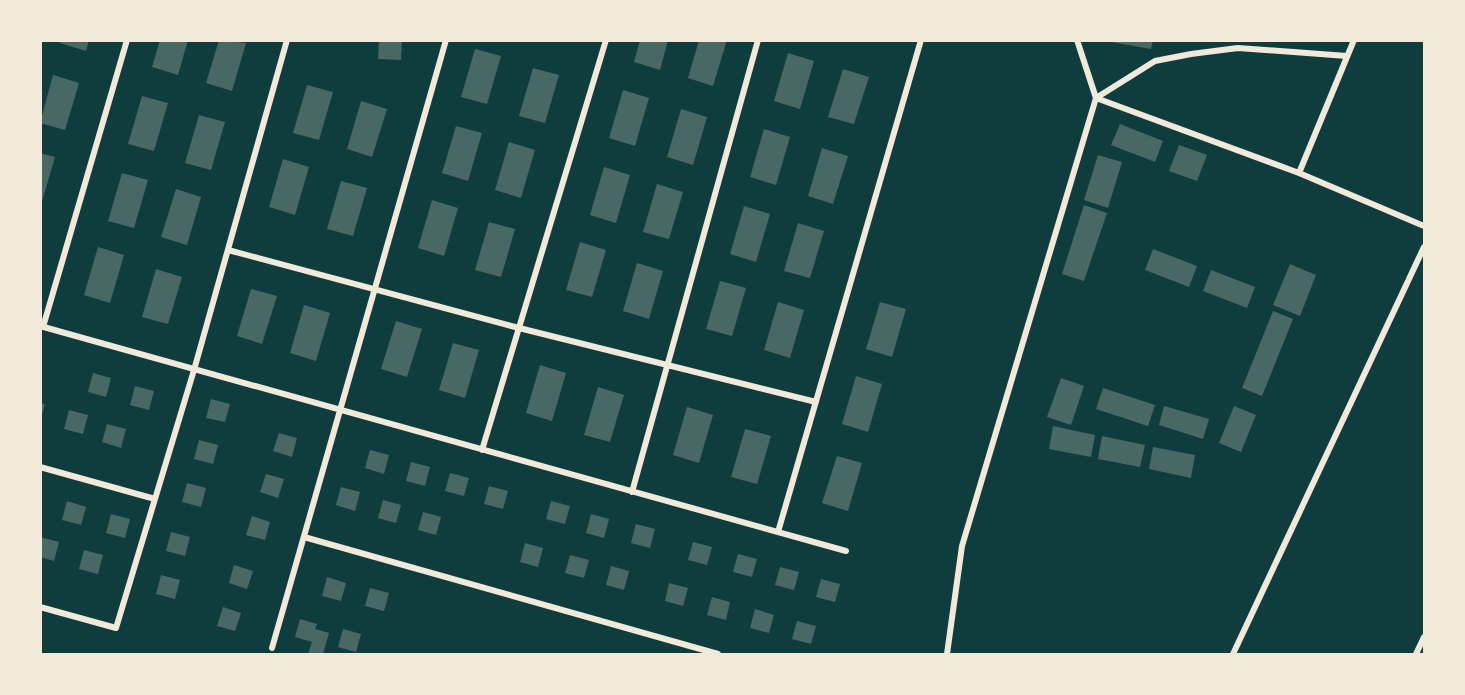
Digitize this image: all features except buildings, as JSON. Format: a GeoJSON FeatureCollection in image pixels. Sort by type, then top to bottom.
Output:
{"type":"FeatureCollection","features":[{"type":"Feature","properties":{"kind":"street"},"geometry":{"type":"LineString","coordinates":[[127,40],[42,327],[846,551]]}},
{"type":"Feature","properties":{"kind":"street"},"geometry":{"type":"LineString","coordinates":[[40,607],[116,628],[194,370],[287,40]]}},
{"type":"Feature","properties":{"kind":"street"},"geometry":{"type":"LineString","coordinates":[[272,648],[446,40]]}},
{"type":"Feature","properties":{"kind":"street"},"geometry":{"type":"LineString","coordinates":[[482,450],[606,40]]}},
{"type":"Feature","properties":{"kind":"street"},"geometry":{"type":"LineString","coordinates":[[632,492],[758,40]]}},
{"type":"Feature","properties":{"kind":"street"},"geometry":{"type":"LineString","coordinates":[[778,532],[921,40]]}},
{"type":"Feature","properties":{"kind":"street"},"geometry":{"type":"LineString","coordinates":[[946,654],[962,546],[1096,98],[1077,40]]}},
{"type":"Feature","properties":{"kind":"street"},"geometry":{"type":"LineString","coordinates":[[1299,173],[1354,40]]}},
{"type":"Feature","properties":{"kind":"street"},"geometry":{"type":"LineString","coordinates":[[1096,98],[1155,61],[1191,54],[1238,48],[1347,56]]}},
{"type":"Feature","properties":{"kind":"street"},"geometry":{"type":"LineString","coordinates":[[1096,98],[1299,173],[1425,226]]}},
{"type":"Feature","properties":{"kind":"street"},"geometry":{"type":"LineString","coordinates":[[1233,654],[1425,247]]}},
{"type":"Feature","properties":{"kind":"street"},"geometry":{"type":"LineString","coordinates":[[228,250],[374,291],[816,402]]}},
{"type":"Feature","properties":{"kind":"street"},"geometry":{"type":"LineString","coordinates":[[40,466],[155,499]]}},
{"type":"Feature","properties":{"kind":"street"},"geometry":{"type":"LineString","coordinates":[[303,537],[718,654]]}},
{"type":"Feature","properties":{"kind":"street"},"geometry":{"type":"LineString","coordinates":[[1416,654],[1425,637]]}}]}
